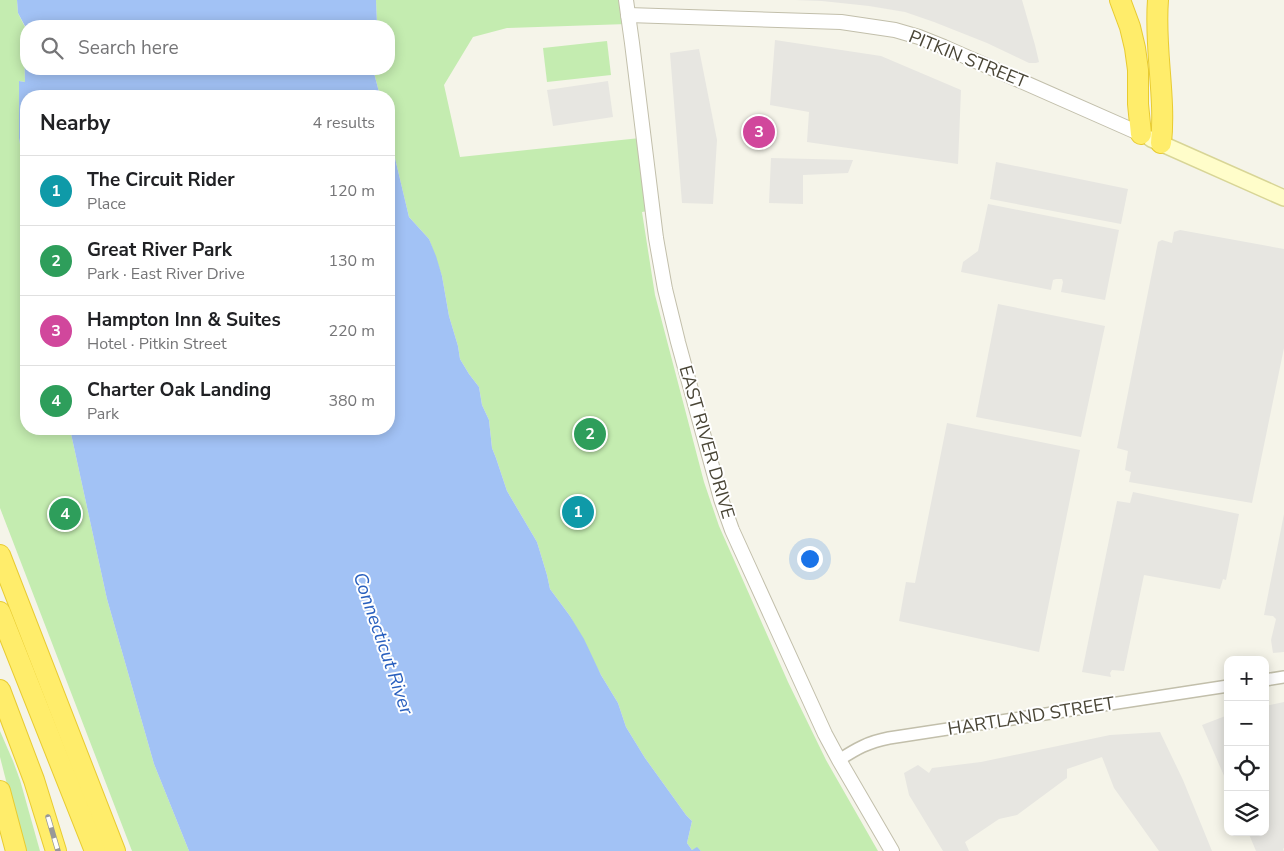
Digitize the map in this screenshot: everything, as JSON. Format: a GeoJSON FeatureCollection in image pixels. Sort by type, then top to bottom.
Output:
{"type":"FeatureCollection","features":[{"type":"Feature","properties":{"kind":"highway"},"geometry":{"type":"LineString","coordinates":[[1120,0],[1130,27],[1137,59],[1138,116],[1141,134]]}},
{"type":"Feature","properties":{"kind":"highway"},"geometry":{"type":"LineString","coordinates":[[1158,0],[1157,32],[1162,119],[1161,143]]}},
{"type":"Feature","properties":{"kind":"highway"},"geometry":{"type":"LineString","coordinates":[[0,555],[115,851]]}},
{"type":"Feature","properties":{"kind":"highway"},"geometry":{"type":"LineString","coordinates":[[0,612],[95,851]]}},
{"type":"Feature","properties":{"kind":"highway"},"geometry":{"type":"LineString","coordinates":[[0,690],[34,780],[55,849]]}},
{"type":"Feature","properties":{"kind":"highway"},"geometry":{"type":"LineString","coordinates":[[0,791],[16,851]]}},
{"type":"Feature","properties":{"kind":"highway"},"geometry":{"type":"LineString","coordinates":[[79,809],[75,823],[83,851]]}},
{"type":"Feature","properties":{"kind":"main road","name":"PITKIN STREET"},"geometry":{"type":"LineString","coordinates":[[1141,134],[1284,198]]}},
{"type":"Feature","properties":{"kind":"street","name":"EAST RIVER DRIVE"},"geometry":{"type":"LineString","coordinates":[[626,0],[662,277],[721,499],[742,553],[825,734],[892,851]]}},
{"type":"Feature","properties":{"kind":"street","name":"PITKIN STREET"},"geometry":{"type":"LineString","coordinates":[[628,15],[841,22],[895,30],[952,50],[1141,134]]}},
{"type":"Feature","properties":{"kind":"street"},"geometry":{"type":"LineString","coordinates":[[1269,679],[1284,677]]}},
{"type":"Feature","properties":{"kind":"street","name":"HARTLAND STREET"},"geometry":{"type":"LineString","coordinates":[[839,760],[867,744],[889,738],[1224,687]]}},
{"type":"Feature","properties":{"kind":"green space"},"geometry":{"type":"Polygon","coordinates":[[[0,0],[17,0],[18,13],[22,20],[20,75],[25,75],[25,82],[19,81],[20,435],[71,435],[107,599],[154,764],[189,851],[132,851],[0,508],[0,0]]]}},
{"type":"Feature","properties":{"kind":"green space"},"geometry":{"type":"Polygon","coordinates":[[[376,0],[624,0],[627,24],[507,28],[473,37],[444,85],[460,157],[640,138],[648,211],[642,212],[655,295],[704,482],[719,526],[788,682],[826,760],[878,851],[701,851],[697,848],[692,850],[687,843],[692,821],[645,758],[626,727],[618,703],[570,616],[550,589],[537,542],[507,491],[492,448],[489,420],[482,405],[479,387],[460,359],[449,316],[442,276],[429,239],[409,217],[395,158],[395,90],[378,90],[375,75],[395,75],[395,20],[377,20],[376,0]]]}},
{"type":"Feature","properties":{"kind":"green space"},"geometry":{"type":"Polygon","coordinates":[[[607,41],[611,75],[547,82],[543,48],[607,41]]]}},
{"type":"Feature","properties":{"kind":"green space"},"geometry":{"type":"Polygon","coordinates":[[[0,731],[20,780],[40,851],[24,851],[0,757],[0,731]]]}},
{"type":"Feature","properties":{"kind":"shaded area"},"geometry":{"type":"Polygon","coordinates":[[[795,0],[1022,0],[1039,62],[1029,63],[987,43],[905,12],[869,6],[795,0]]]}},
{"type":"Feature","properties":{"kind":"shaded area"},"geometry":{"type":"Polygon","coordinates":[[[775,40],[881,56],[961,90],[958,164],[807,142],[809,112],[770,105],[775,40]]]}},
{"type":"Feature","properties":{"kind":"shaded area"},"geometry":{"type":"Polygon","coordinates":[[[699,49],[717,140],[713,204],[682,203],[670,53],[699,49]]]}},
{"type":"Feature","properties":{"kind":"shaded area"},"geometry":{"type":"Polygon","coordinates":[[[608,81],[613,117],[553,126],[547,90],[608,81]]]}},
{"type":"Feature","properties":{"kind":"shaded area"},"geometry":{"type":"Polygon","coordinates":[[[771,158],[853,160],[848,173],[803,175],[803,204],[769,203],[771,158]]]}},
{"type":"Feature","properties":{"kind":"shaded area"},"geometry":{"type":"Polygon","coordinates":[[[996,162],[1128,189],[1121,224],[990,199],[996,162]]]}},
{"type":"Feature","properties":{"kind":"shaded area"},"geometry":{"type":"Polygon","coordinates":[[[988,204],[1119,230],[1105,300],[1061,292],[1062,279],[1053,280],[1051,290],[961,272],[963,262],[978,251],[988,204]]]}},
{"type":"Feature","properties":{"kind":"shaded area"},"geometry":{"type":"Polygon","coordinates":[[[1180,230],[1284,249],[1284,348],[1252,503],[1129,482],[1131,472],[1125,470],[1128,451],[1117,448],[1158,242],[1162,240],[1172,243],[1174,232],[1180,230]]]}},
{"type":"Feature","properties":{"kind":"shaded area"},"geometry":{"type":"Polygon","coordinates":[[[998,304],[1105,326],[1081,437],[976,417],[998,304]]]}},
{"type":"Feature","properties":{"kind":"shaded area"},"geometry":{"type":"Polygon","coordinates":[[[947,423],[1080,450],[1039,652],[899,621],[906,582],[915,583],[947,423]]]}},
{"type":"Feature","properties":{"kind":"shaded area"},"geometry":{"type":"Polygon","coordinates":[[[1133,492],[1239,514],[1226,580],[1223,579],[1220,589],[1144,575],[1124,671],[1112,670],[1110,673],[1111,677],[1082,672],[1117,501],[1130,503],[1133,492]]]}},
{"type":"Feature","properties":{"kind":"shaded area"},"geometry":{"type":"Polygon","coordinates":[[[1284,514],[1284,652],[1273,653],[1271,640],[1276,619],[1273,616],[1264,615],[1284,514]]]}},
{"type":"Feature","properties":{"kind":"shaded area"},"geometry":{"type":"Polygon","coordinates":[[[1284,702],[1284,851],[1256,851],[1250,836],[1269,836],[1269,705],[1284,702]]]}},
{"type":"Feature","properties":{"kind":"shaded area"},"geometry":{"type":"Polygon","coordinates":[[[1224,717],[1224,776],[1202,725],[1224,717]]]}},
{"type":"Feature","properties":{"kind":"shaded area"},"geometry":{"type":"Polygon","coordinates":[[[1160,732],[1183,780],[1212,851],[1159,851],[1114,788],[1102,757],[1067,769],[1067,778],[1017,815],[999,819],[965,842],[969,851],[943,851],[909,795],[904,773],[918,765],[929,773],[932,768],[981,762],[1110,735],[1160,732]]]}},
{"type":"Feature","properties":{"kind":"water"},"geometry":{"type":"Polygon","coordinates":[[[17,0],[376,0],[377,20],[22,20],[18,13],[17,0]]]}},
{"type":"Feature","properties":{"kind":"water"},"geometry":{"type":"Polygon","coordinates":[[[25,75],[375,75],[378,90],[20,90],[20,144],[19,81],[25,82],[25,75]]]}},
{"type":"Feature","properties":{"kind":"water","name":"Connecticut River"},"geometry":{"type":"Polygon","coordinates":[[[395,158],[409,217],[429,239],[436,256],[460,359],[479,387],[482,405],[489,420],[492,448],[507,491],[537,542],[550,589],[584,639],[601,675],[618,703],[626,727],[645,758],[692,821],[687,843],[692,850],[697,847],[701,851],[189,851],[154,764],[107,599],[71,435],[395,435],[395,158]]]}},
{"type":"Feature","properties":{"kind":"railway"},"geometry":{"type":"LineString","coordinates":[[48,817],[58,851]]}},
{"type":"Feature","properties":{"kind":"place","name":"Hampton Inn & Suites"},"geometry":{"type":"Point","coordinates":[759,132]}},
{"type":"Feature","properties":{"kind":"place","name":"Great River Park"},"geometry":{"type":"Point","coordinates":[590,434]}},
{"type":"Feature","properties":{"kind":"place","name":"The Circuit Rider"},"geometry":{"type":"Point","coordinates":[578,512]}},
{"type":"Feature","properties":{"kind":"place","name":"Charter Oak Landing"},"geometry":{"type":"Point","coordinates":[65,514]}}]}
